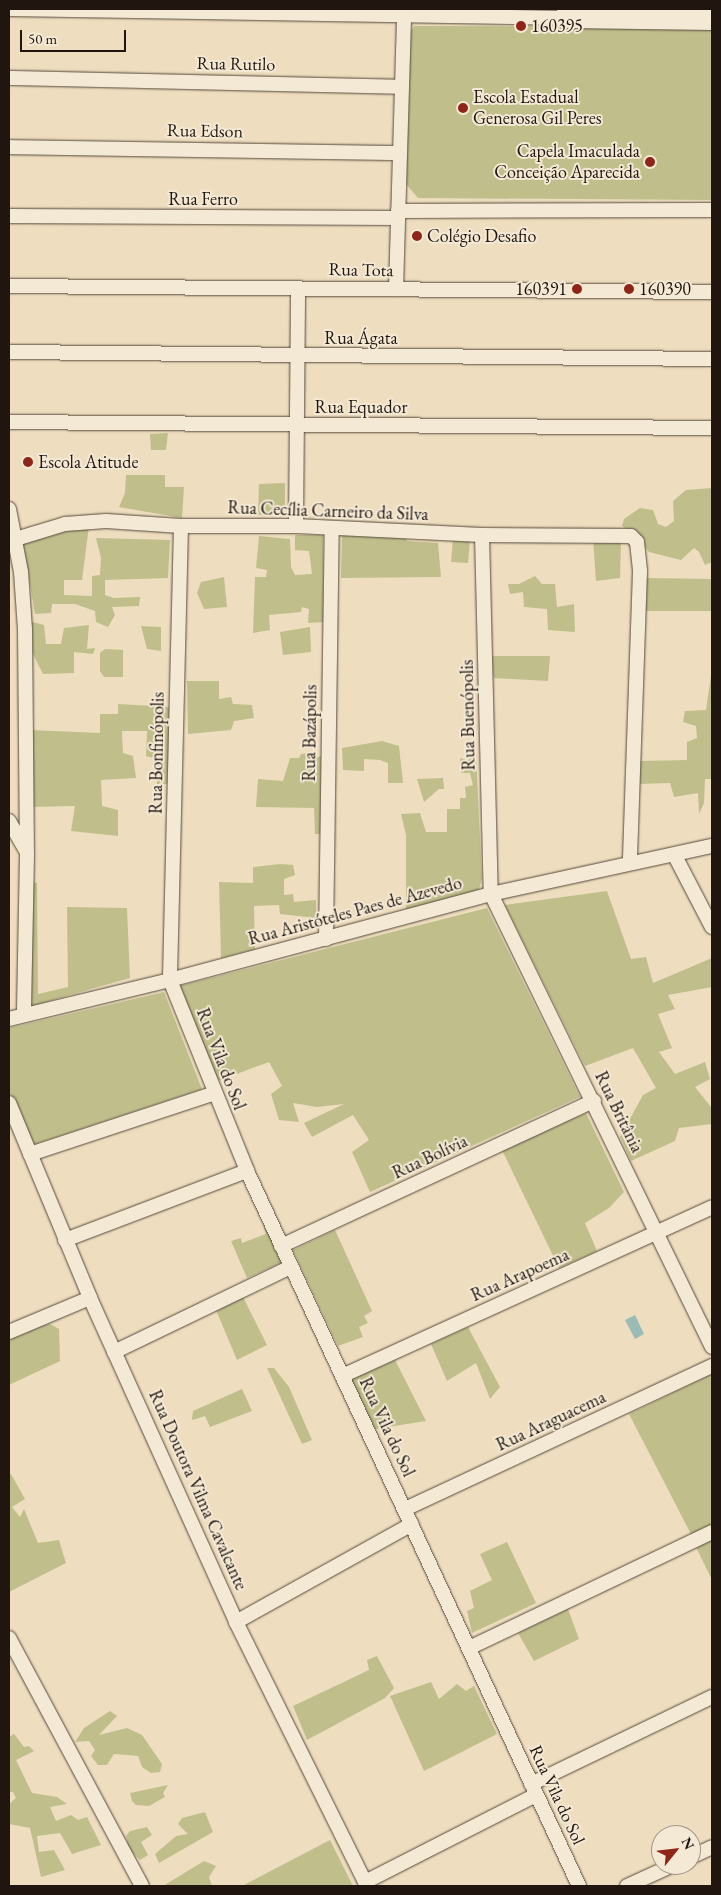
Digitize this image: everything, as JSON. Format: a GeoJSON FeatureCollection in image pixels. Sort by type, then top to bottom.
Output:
{"type":"FeatureCollection","features":[{"type":"Feature","properties":{"kind":"street"},"geometry":{"type":"LineString","coordinates":[[9,9],[404,16],[567,13],[712,20]]}},
{"type":"Feature","properties":{"kind":"street"},"geometry":{"type":"LineString","coordinates":[[396,289],[404,16]]}},
{"type":"Feature","properties":{"kind":"street","name":"Rua Rutilo"},"geometry":{"type":"LineString","coordinates":[[9,78],[402,87]]}},
{"type":"Feature","properties":{"kind":"street","name":"Rua Edson"},"geometry":{"type":"LineString","coordinates":[[9,148],[400,153]]}},
{"type":"Feature","properties":{"kind":"street","name":"Rua Ferro"},"geometry":{"type":"LineString","coordinates":[[9,216],[712,210]]}},
{"type":"Feature","properties":{"kind":"street","name":"Rua Tota"},"geometry":{"type":"LineString","coordinates":[[9,286],[712,292]]}},
{"type":"Feature","properties":{"kind":"street"},"geometry":{"type":"LineString","coordinates":[[296,526],[298,288]]}},
{"type":"Feature","properties":{"kind":"street","name":"Rua Ágata"},"geometry":{"type":"LineString","coordinates":[[9,352],[712,359]]}},
{"type":"Feature","properties":{"kind":"street","name":"Rua Equador"},"geometry":{"type":"LineString","coordinates":[[9,422],[712,428]]}},
{"type":"Feature","properties":{"kind":"street"},"geometry":{"type":"LineString","coordinates":[[9,509],[25,628],[27,854],[24,1015]]}},
{"type":"Feature","properties":{"kind":"street","name":"Rua Cecília Carneiro da Silva"},"geometry":{"type":"LineString","coordinates":[[12,540],[65,524],[106,521],[181,526],[296,526],[482,535],[622,533],[631,536],[639,550],[630,862]]}},
{"type":"Feature","properties":{"kind":"street","name":"Rua Bonfinópolis"},"geometry":{"type":"LineString","coordinates":[[170,980],[181,526]]}},
{"type":"Feature","properties":{"kind":"street","name":"Rua Bazápolis"},"geometry":{"type":"LineString","coordinates":[[326,939],[332,528]]}},
{"type":"Feature","properties":{"kind":"street","name":"Rua Buenópolis"},"geometry":{"type":"LineString","coordinates":[[482,535],[492,894]]}},
{"type":"Feature","properties":{"kind":"street"},"geometry":{"type":"LineString","coordinates":[[9,821],[27,854]]}},
{"type":"Feature","properties":{"kind":"street","name":"Rua Aristóteles Paes de Azevedo"},"geometry":{"type":"LineString","coordinates":[[9,1019],[170,980],[492,894],[630,862],[675,856],[712,846]]}},
{"type":"Feature","properties":{"kind":"street"},"geometry":{"type":"LineString","coordinates":[[675,856],[712,927]]}},
{"type":"Feature","properties":{"kind":"street","name":"Rua Britânia"},"geometry":{"type":"LineString","coordinates":[[492,894],[712,1347]]}},
{"type":"Feature","properties":{"kind":"street","name":"Rua Vila do Sol"},"geometry":{"type":"LineString","coordinates":[[170,980],[214,1094],[247,1171],[579,1886]]}},
{"type":"Feature","properties":{"kind":"street"},"geometry":{"type":"LineString","coordinates":[[30,1154],[214,1094]]}},
{"type":"Feature","properties":{"kind":"street","name":"Rua Bolívia"},"geometry":{"type":"LineString","coordinates":[[281,1246],[594,1101]]}},
{"type":"Feature","properties":{"kind":"street","name":"Rua Doutora Vilma Cavalcante"},"geometry":{"type":"LineString","coordinates":[[9,1103],[90,1298],[236,1622],[366,1884]]}},
{"type":"Feature","properties":{"kind":"street"},"geometry":{"type":"LineString","coordinates":[[65,1240],[247,1171]]}},
{"type":"Feature","properties":{"kind":"street","name":"Rua Arapoema"},"geometry":{"type":"LineString","coordinates":[[342,1376],[657,1234],[712,1207]]}},
{"type":"Feature","properties":{"kind":"street"},"geometry":{"type":"LineString","coordinates":[[114,1352],[291,1267]]}},
{"type":"Feature","properties":{"kind":"street"},"geometry":{"type":"LineString","coordinates":[[10,1328],[90,1298]]}},
{"type":"Feature","properties":{"kind":"street","name":"Rua Araguacema"},"geometry":{"type":"LineString","coordinates":[[405,1509],[712,1366]]}},
{"type":"Feature","properties":{"kind":"street"},"geometry":{"type":"LineString","coordinates":[[236,1622],[412,1524]]}},
{"type":"Feature","properties":{"kind":"street"},"geometry":{"type":"LineString","coordinates":[[469,1648],[712,1532]]}},
{"type":"Feature","properties":{"kind":"street"},"geometry":{"type":"LineString","coordinates":[[9,1638],[142,1886]]}},
{"type":"Feature","properties":{"kind":"street"},"geometry":{"type":"LineString","coordinates":[[366,1884],[534,1789],[712,1697]]}},
{"type":"Feature","properties":{"kind":"street"},"geometry":{"type":"LineString","coordinates":[[627,1886],[651,1875]]}},
{"type":"Feature","properties":{"kind":"shaded area"},"geometry":{"type":"Polygon","coordinates":[[[414,26],[712,27],[712,200],[418,198],[406,184],[410,32],[414,26]]]}},
{"type":"Feature","properties":{"kind":"shaded area"},"geometry":{"type":"Polygon","coordinates":[[[168,433],[166,450],[151,450],[150,434],[168,433]]]}},
{"type":"Feature","properties":{"kind":"shaded area"},"geometry":{"type":"Polygon","coordinates":[[[126,475],[165,475],[165,487],[184,487],[182,518],[119,507],[125,493],[126,475]]]}},
{"type":"Feature","properties":{"kind":"shaded area"},"geometry":{"type":"Polygon","coordinates":[[[285,483],[285,514],[258,515],[259,484],[285,483]]]}},
{"type":"Feature","properties":{"kind":"shaded area"},"geometry":{"type":"Polygon","coordinates":[[[712,488],[712,562],[705,565],[699,552],[694,548],[681,560],[649,552],[633,532],[622,526],[624,519],[640,508],[653,510],[658,524],[666,527],[674,521],[673,501],[686,490],[712,488]]]}},
{"type":"Feature","properties":{"kind":"shaded area"},"geometry":{"type":"Polygon","coordinates":[[[89,526],[82,580],[64,580],[64,595],[92,596],[92,576],[100,575],[101,558],[96,538],[170,540],[168,578],[105,580],[105,595],[114,598],[140,597],[139,606],[112,607],[115,615],[108,627],[96,622],[95,611],[75,604],[52,604],[51,613],[35,614],[23,542],[53,531],[89,526]]]}},
{"type":"Feature","properties":{"kind":"shaded area"},"geometry":{"type":"Polygon","coordinates":[[[342,534],[405,534],[407,541],[438,543],[441,577],[341,578],[342,534]]]}},
{"type":"Feature","properties":{"kind":"shaded area"},"geometry":{"type":"Polygon","coordinates":[[[295,535],[323,535],[324,622],[308,623],[309,609],[302,607],[301,612],[269,615],[270,630],[253,633],[255,577],[266,577],[267,570],[256,568],[259,536],[290,539],[291,567],[295,575],[312,574],[309,551],[295,550],[295,535]]]}},
{"type":"Feature","properties":{"kind":"shaded area"},"geometry":{"type":"Polygon","coordinates":[[[453,538],[470,539],[468,563],[451,562],[453,538]]]}},
{"type":"Feature","properties":{"kind":"shaded area"},"geometry":{"type":"Polygon","coordinates":[[[593,538],[621,541],[620,578],[596,581],[593,538]]]}},
{"type":"Feature","properties":{"kind":"shaded area"},"geometry":{"type":"Polygon","coordinates":[[[535,576],[542,584],[555,584],[557,607],[574,604],[575,632],[548,630],[547,609],[524,607],[523,592],[510,594],[508,584],[519,584],[535,576]]]}},
{"type":"Feature","properties":{"kind":"shaded area"},"geometry":{"type":"Polygon","coordinates":[[[224,577],[227,607],[204,609],[197,593],[201,582],[224,577]]]}},
{"type":"Feature","properties":{"kind":"shaded area"},"geometry":{"type":"Polygon","coordinates":[[[647,578],[712,579],[711,611],[645,611],[647,578]]]}},
{"type":"Feature","properties":{"kind":"shaded area"},"geometry":{"type":"Polygon","coordinates":[[[29,621],[44,625],[46,644],[61,644],[64,628],[89,625],[87,649],[95,648],[93,654],[74,652],[74,673],[43,674],[30,648],[29,621]]]}},
{"type":"Feature","properties":{"kind":"shaded area"},"geometry":{"type":"Polygon","coordinates":[[[141,626],[161,627],[161,651],[147,649],[141,626]]]}},
{"type":"Feature","properties":{"kind":"shaded area"},"geometry":{"type":"Polygon","coordinates":[[[310,627],[311,652],[283,655],[280,632],[310,627]]]}},
{"type":"Feature","properties":{"kind":"shaded area"},"geometry":{"type":"Polygon","coordinates":[[[105,649],[123,650],[123,677],[104,677],[100,671],[100,653],[105,649]]]}},
{"type":"Feature","properties":{"kind":"shaded area"},"geometry":{"type":"Polygon","coordinates":[[[491,656],[550,656],[548,681],[494,678],[491,656]]]}},
{"type":"Feature","properties":{"kind":"shaded area"},"geometry":{"type":"Polygon","coordinates":[[[711,675],[712,779],[705,779],[704,803],[699,814],[698,793],[674,797],[670,783],[639,784],[640,761],[687,760],[687,742],[697,738],[696,726],[683,722],[685,711],[706,710],[711,675]]]}},
{"type":"Feature","properties":{"kind":"shaded area"},"geometry":{"type":"Polygon","coordinates":[[[187,681],[219,681],[219,699],[231,697],[233,704],[252,705],[254,718],[234,721],[231,730],[188,734],[187,681]]]}},
{"type":"Feature","properties":{"kind":"shaded area"},"geometry":{"type":"Polygon","coordinates":[[[118,704],[171,707],[168,784],[157,784],[158,759],[146,756],[147,731],[122,731],[123,753],[133,756],[136,778],[101,780],[102,806],[118,810],[118,836],[71,831],[75,806],[31,807],[30,730],[100,733],[100,714],[118,714],[118,704]]]}},
{"type":"Feature","properties":{"kind":"shaded area"},"geometry":{"type":"Polygon","coordinates":[[[382,741],[399,746],[403,783],[388,783],[388,763],[380,760],[364,759],[364,771],[343,770],[342,748],[382,741]]]}},
{"type":"Feature","properties":{"kind":"shaded area"},"geometry":{"type":"Polygon","coordinates":[[[314,752],[312,759],[321,756],[321,834],[315,834],[314,808],[256,807],[258,779],[283,781],[290,758],[299,758],[301,754],[314,752]]]}},
{"type":"Feature","properties":{"kind":"shaded area"},"geometry":{"type":"Polygon","coordinates":[[[476,754],[482,879],[478,892],[406,912],[406,835],[401,814],[420,813],[426,832],[447,832],[447,809],[460,809],[460,798],[466,798],[465,787],[473,785],[470,773],[461,773],[460,758],[468,760],[476,754]]]}},
{"type":"Feature","properties":{"kind":"shaded area"},"geometry":{"type":"Polygon","coordinates":[[[443,778],[444,789],[439,789],[424,802],[417,779],[443,778]]]}},
{"type":"Feature","properties":{"kind":"shaded area"},"geometry":{"type":"Polygon","coordinates":[[[280,864],[293,865],[295,875],[284,879],[284,895],[293,894],[294,902],[316,900],[316,918],[280,914],[279,905],[254,906],[255,949],[221,958],[219,882],[253,883],[253,867],[280,864]]]}},
{"type":"Feature","properties":{"kind":"shaded area"},"geometry":{"type":"Polygon","coordinates":[[[31,882],[37,883],[38,994],[68,987],[67,907],[127,908],[130,978],[28,1007],[31,882]]]}},
{"type":"Feature","properties":{"kind":"shaded area"},"geometry":{"type":"Polygon","coordinates":[[[607,891],[631,959],[646,957],[653,983],[712,958],[712,987],[668,995],[675,1009],[658,1014],[672,1048],[659,1052],[675,1074],[705,1062],[710,1079],[695,1087],[711,1107],[712,1124],[679,1128],[675,1141],[631,1161],[620,1137],[643,1095],[656,1088],[633,1048],[585,1066],[505,905],[607,891]]]}},
{"type":"Feature","properties":{"kind":"shaded area"},"geometry":{"type":"Polygon","coordinates":[[[487,908],[580,1097],[370,1192],[352,1152],[369,1140],[353,1115],[312,1137],[304,1123],[344,1104],[317,1107],[293,1103],[299,1122],[279,1120],[271,1094],[282,1086],[269,1062],[218,1081],[179,986],[487,908]]]}},
{"type":"Feature","properties":{"kind":"shaded area"},"geometry":{"type":"Polygon","coordinates":[[[164,992],[202,1089],[32,1145],[9,1091],[9,1028],[164,992]]]}},
{"type":"Feature","properties":{"kind":"shaded area"},"geometry":{"type":"Polygon","coordinates":[[[586,1113],[624,1192],[609,1208],[585,1223],[597,1251],[559,1268],[502,1150],[586,1113]]]}},
{"type":"Feature","properties":{"kind":"shaded area"},"geometry":{"type":"Polygon","coordinates":[[[263,1224],[269,1226],[285,1261],[247,1278],[231,1241],[241,1238],[242,1243],[266,1234],[263,1224]]]}},
{"type":"Feature","properties":{"kind":"shaded area"},"geometry":{"type":"Polygon","coordinates":[[[335,1230],[372,1311],[364,1316],[368,1323],[359,1327],[363,1337],[338,1346],[293,1250],[335,1230]]]}},
{"type":"Feature","properties":{"kind":"shaded area"},"geometry":{"type":"Polygon","coordinates":[[[243,1297],[267,1345],[237,1360],[216,1310],[243,1297]]]}},
{"type":"Feature","properties":{"kind":"shaded area"},"geometry":{"type":"Polygon","coordinates":[[[43,1321],[45,1325],[50,1324],[59,1329],[60,1361],[9,1385],[9,1336],[43,1321]]]}},
{"type":"Feature","properties":{"kind":"shaded area"},"geometry":{"type":"Polygon","coordinates":[[[468,1327],[500,1387],[490,1399],[476,1363],[447,1381],[431,1344],[468,1327]]]}},
{"type":"Feature","properties":{"kind":"shaded area"},"geometry":{"type":"Polygon","coordinates":[[[395,1360],[426,1421],[375,1429],[350,1380],[395,1360]]]}},
{"type":"Feature","properties":{"kind":"shaded area"},"geometry":{"type":"Polygon","coordinates":[[[267,1368],[274,1368],[289,1387],[312,1440],[302,1444],[267,1368]]]}},
{"type":"Feature","properties":{"kind":"shaded area"},"geometry":{"type":"Polygon","coordinates":[[[712,1374],[712,1526],[692,1536],[629,1414],[712,1374]]]}},
{"type":"Feature","properties":{"kind":"shaded area"},"geometry":{"type":"Polygon","coordinates":[[[242,1389],[252,1411],[210,1427],[205,1416],[192,1420],[193,1411],[242,1389]]]}},
{"type":"Feature","properties":{"kind":"shaded area"},"geometry":{"type":"Polygon","coordinates":[[[11,1474],[25,1499],[12,1507],[20,1517],[24,1509],[38,1543],[59,1540],[66,1563],[9,1592],[9,1475],[11,1474]]]}},
{"type":"Feature","properties":{"kind":"shaded area"},"geometry":{"type":"Polygon","coordinates":[[[712,1537],[712,1580],[695,1545],[712,1537]]]}},
{"type":"Feature","properties":{"kind":"shaded area"},"geometry":{"type":"Polygon","coordinates":[[[507,1542],[536,1603],[472,1633],[467,1611],[474,1608],[470,1591],[492,1580],[480,1554],[507,1542]]]}},
{"type":"Feature","properties":{"kind":"shaded area"},"geometry":{"type":"Polygon","coordinates":[[[568,1609],[579,1639],[534,1661],[518,1633],[568,1609]]]}},
{"type":"Feature","properties":{"kind":"shaded area"},"geometry":{"type":"Polygon","coordinates":[[[377,1656],[394,1688],[385,1698],[307,1740],[293,1706],[369,1670],[367,1660],[377,1656]]]}},
{"type":"Feature","properties":{"kind":"shaded area"},"geometry":{"type":"Polygon","coordinates":[[[431,1682],[439,1699],[457,1684],[466,1691],[474,1686],[497,1734],[424,1771],[390,1696],[431,1682]]]}},
{"type":"Feature","properties":{"kind":"shaded area"},"geometry":{"type":"Polygon","coordinates":[[[110,1711],[117,1716],[99,1735],[127,1728],[142,1735],[162,1764],[160,1772],[151,1773],[142,1767],[138,1756],[114,1754],[107,1765],[98,1765],[91,1756],[95,1750],[89,1741],[75,1742],[84,1728],[110,1711]]]}},
{"type":"Feature","properties":{"kind":"shaded area"},"geometry":{"type":"Polygon","coordinates":[[[14,1734],[24,1747],[29,1746],[34,1751],[16,1760],[32,1793],[57,1797],[67,1804],[50,1807],[56,1821],[71,1815],[78,1820],[87,1817],[101,1845],[72,1854],[60,1833],[37,1836],[39,1852],[54,1850],[65,1870],[41,1877],[30,1828],[9,1824],[9,1804],[16,1798],[13,1792],[9,1792],[9,1737],[14,1734]]]}},
{"type":"Feature","properties":{"kind":"shaded area"},"geometry":{"type":"Polygon","coordinates":[[[168,1785],[163,1793],[165,1797],[149,1806],[136,1805],[132,1801],[130,1793],[168,1785]]]}},
{"type":"Feature","properties":{"kind":"shaded area"},"geometry":{"type":"Polygon","coordinates":[[[205,1812],[213,1832],[159,1863],[155,1854],[176,1836],[188,1834],[178,1824],[182,1818],[205,1812]]]}},
{"type":"Feature","properties":{"kind":"shaded area"},"geometry":{"type":"Polygon","coordinates":[[[147,1827],[152,1835],[141,1842],[148,1855],[140,1860],[129,1849],[126,1836],[130,1831],[147,1827]]]}},
{"type":"Feature","properties":{"kind":"shaded area"},"geometry":{"type":"Polygon","coordinates":[[[330,1840],[353,1886],[244,1885],[330,1840]]]}},
{"type":"Feature","properties":{"kind":"shaded area"},"geometry":{"type":"Polygon","coordinates":[[[204,1861],[216,1866],[209,1877],[212,1886],[163,1886],[204,1861]]]}},
{"type":"Feature","properties":{"kind":"water"},"geometry":{"type":"Polygon","coordinates":[[[635,1315],[644,1334],[635,1339],[625,1320],[635,1315]]]}},
{"type":"Feature","properties":{"kind":"place","name":"160395"},"geometry":{"type":"Point","coordinates":[521,26]}},
{"type":"Feature","properties":{"kind":"place","name":"Escola Estadual Generosa Gil Peres"},"geometry":{"type":"Point","coordinates":[463,108]}},
{"type":"Feature","properties":{"kind":"place","name":"Capela Imaculada Conceição Aparecida"},"geometry":{"type":"Point","coordinates":[650,162]}},
{"type":"Feature","properties":{"kind":"place","name":"Colégio Desafio"},"geometry":{"type":"Point","coordinates":[417,236]}},
{"type":"Feature","properties":{"kind":"place","name":"160391"},"geometry":{"type":"Point","coordinates":[577,289]}},
{"type":"Feature","properties":{"kind":"place","name":"160390"},"geometry":{"type":"Point","coordinates":[629,289]}},
{"type":"Feature","properties":{"kind":"place","name":"Escola Atitude"},"geometry":{"type":"Point","coordinates":[28,462]}}]}
